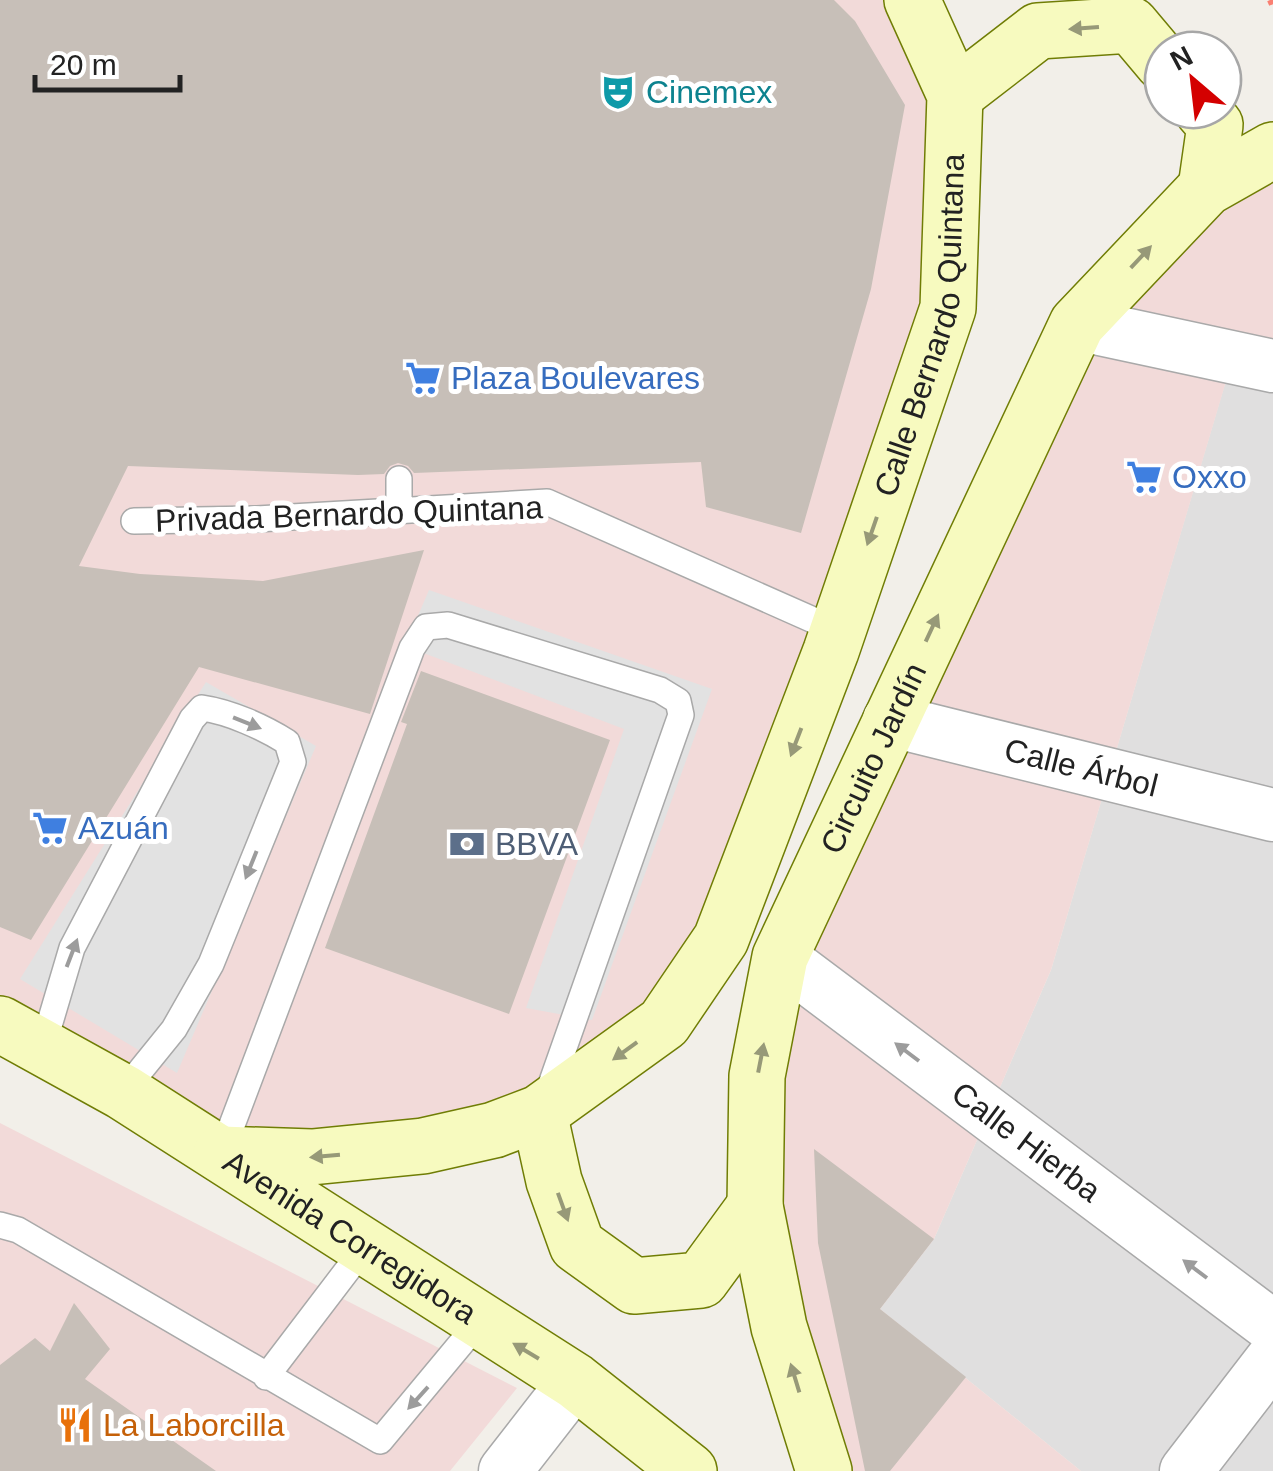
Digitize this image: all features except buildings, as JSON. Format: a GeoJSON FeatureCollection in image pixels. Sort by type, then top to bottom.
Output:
{"type":"FeatureCollection","features":[{"type":"Feature","properties":{"kind":"street","name":"Calle Bernardo Quintana"},"geometry":{"type":"LineString","coordinates":[[834,641],[948,308],[955,95],[912,0]]}},
{"type":"Feature","properties":{"kind":"street"},"geometry":{"type":"LineString","coordinates":[[955,95],[1038,31],[1131,25],[1143,40]]}},
{"type":"Feature","properties":{"kind":"street"},"geometry":{"type":"LineString","coordinates":[[1206,188],[1214,130]]}},
{"type":"Feature","properties":{"kind":"street","name":"Circuito Jardín"},"geometry":{"type":"LineString","coordinates":[[824,1471],[779,1327],[755,1206],[758,1076],[780,957],[1077,324],[1206,188],[1273,150]]}},
{"type":"Feature","properties":{"kind":"street"},"geometry":{"type":"LineString","coordinates":[[1077,324],[1273,366]]}},
{"type":"Feature","properties":{"kind":"street"},"geometry":{"type":"LineString","coordinates":[[221,1154],[312,1158],[423,1146],[494,1130],[539,1113],[664,1023],[721,939],[834,641]]}},
{"type":"Feature","properties":{"kind":"street","name":"Calle Árbol"},"geometry":{"type":"LineString","coordinates":[[889,720],[1273,815]]}},
{"type":"Feature","properties":{"kind":"street","name":"Calle Hierba"},"geometry":{"type":"LineString","coordinates":[[780,957],[1273,1327]]}},
{"type":"Feature","properties":{"kind":"street","name":"Avenida Corregidora"},"geometry":{"type":"LineString","coordinates":[[22,1035],[123,1092],[576,1381],[688,1471]]}},
{"type":"Feature","properties":{"kind":"street"},"geometry":{"type":"LineString","coordinates":[[539,1113],[554,1181],[577,1245],[634,1286],[701,1280],[755,1206]]}},
{"type":"Feature","properties":{"kind":"street"},"geometry":{"type":"LineString","coordinates":[[1186,1471],[1273,1358]]}},
{"type":"Feature","properties":{"kind":"street"},"geometry":{"type":"LineString","coordinates":[[505,1471],[576,1381]]}},
{"type":"Feature","properties":{"kind":"lane"},"geometry":{"type":"LineString","coordinates":[[399,479],[399,510]]}},
{"type":"Feature","properties":{"kind":"lane","name":"Privada Bernardo Quintana"},"geometry":{"type":"LineString","coordinates":[[134,521],[257,520],[547,502],[834,641]]}},
{"type":"Feature","properties":{"kind":"lane"},"geometry":{"type":"LineString","coordinates":[[221,1154],[412,648],[426,628],[448,625],[660,690],[678,701],[681,715],[539,1113]]}},
{"type":"Feature","properties":{"kind":"lane"},"geometry":{"type":"LineString","coordinates":[[22,1035],[192,719],[202,708],[214,710],[275,734],[287,742],[293,762],[212,964],[174,1029],[123,1092]]}},
{"type":"Feature","properties":{"kind":"lane"},"geometry":{"type":"LineString","coordinates":[[0,1225],[18,1230],[380,1441],[479,1322]]}},
{"type":"Feature","properties":{"kind":"lane"},"geometry":{"type":"LineString","coordinates":[[266,1377],[364,1247]]}},
{"type":"Feature","properties":{"kind":"shaded area"},"geometry":{"type":"Polygon","coordinates":[[[0,0],[912,0],[955,95],[948,308],[721,939],[539,1113],[221,1154],[0,1024],[0,0]]]}},
{"type":"Feature","properties":{"kind":"shaded area"},"geometry":{"type":"Polygon","coordinates":[[[1273,150],[1273,347],[1238,341],[1051,970],[934,1239],[880,1309],[1081,1471],[824,1471],[757,1076],[1077,324],[1273,150]]]}},
{"type":"Feature","properties":{"kind":"shaded area"},"geometry":{"type":"Polygon","coordinates":[[[1238,340],[1273,347],[1273,1471],[1081,1471],[880,1309],[934,1239],[1051,970],[1238,340]]]}},
{"type":"Feature","properties":{"kind":"shaded area"},"geometry":{"type":"Polygon","coordinates":[[[429,590],[712,689],[592,1020],[526,1008],[624,729],[405,646],[429,590]]]}},
{"type":"Feature","properties":{"kind":"shaded area"},"geometry":{"type":"Polygon","coordinates":[[[206,682],[316,746],[177,1073],[20,979],[206,682]]]}},
{"type":"Feature","properties":{"kind":"shaded area"},"geometry":{"type":"Polygon","coordinates":[[[0,1123],[517,1388],[450,1471],[0,1471],[0,1123]]]}},
{"type":"Feature","properties":{"kind":"place","name":"Cinemex"},"geometry":{"type":"Point","coordinates":[618,92]}},
{"type":"Feature","properties":{"kind":"place","name":"Plaza Boulevares"},"geometry":{"type":"Point","coordinates":[423,378]}},
{"type":"Feature","properties":{"kind":"place","name":"Oxxo"},"geometry":{"type":"Point","coordinates":[1144,477]}},
{"type":"Feature","properties":{"kind":"place","name":"Azuán"},"geometry":{"type":"Point","coordinates":[50,828]}},
{"type":"Feature","properties":{"kind":"place","name":"BBVA"},"geometry":{"type":"Point","coordinates":[467,844]}},
{"type":"Feature","properties":{"kind":"place","name":"La Laborcilla"},"geometry":{"type":"Point","coordinates":[75,1425]}}]}
